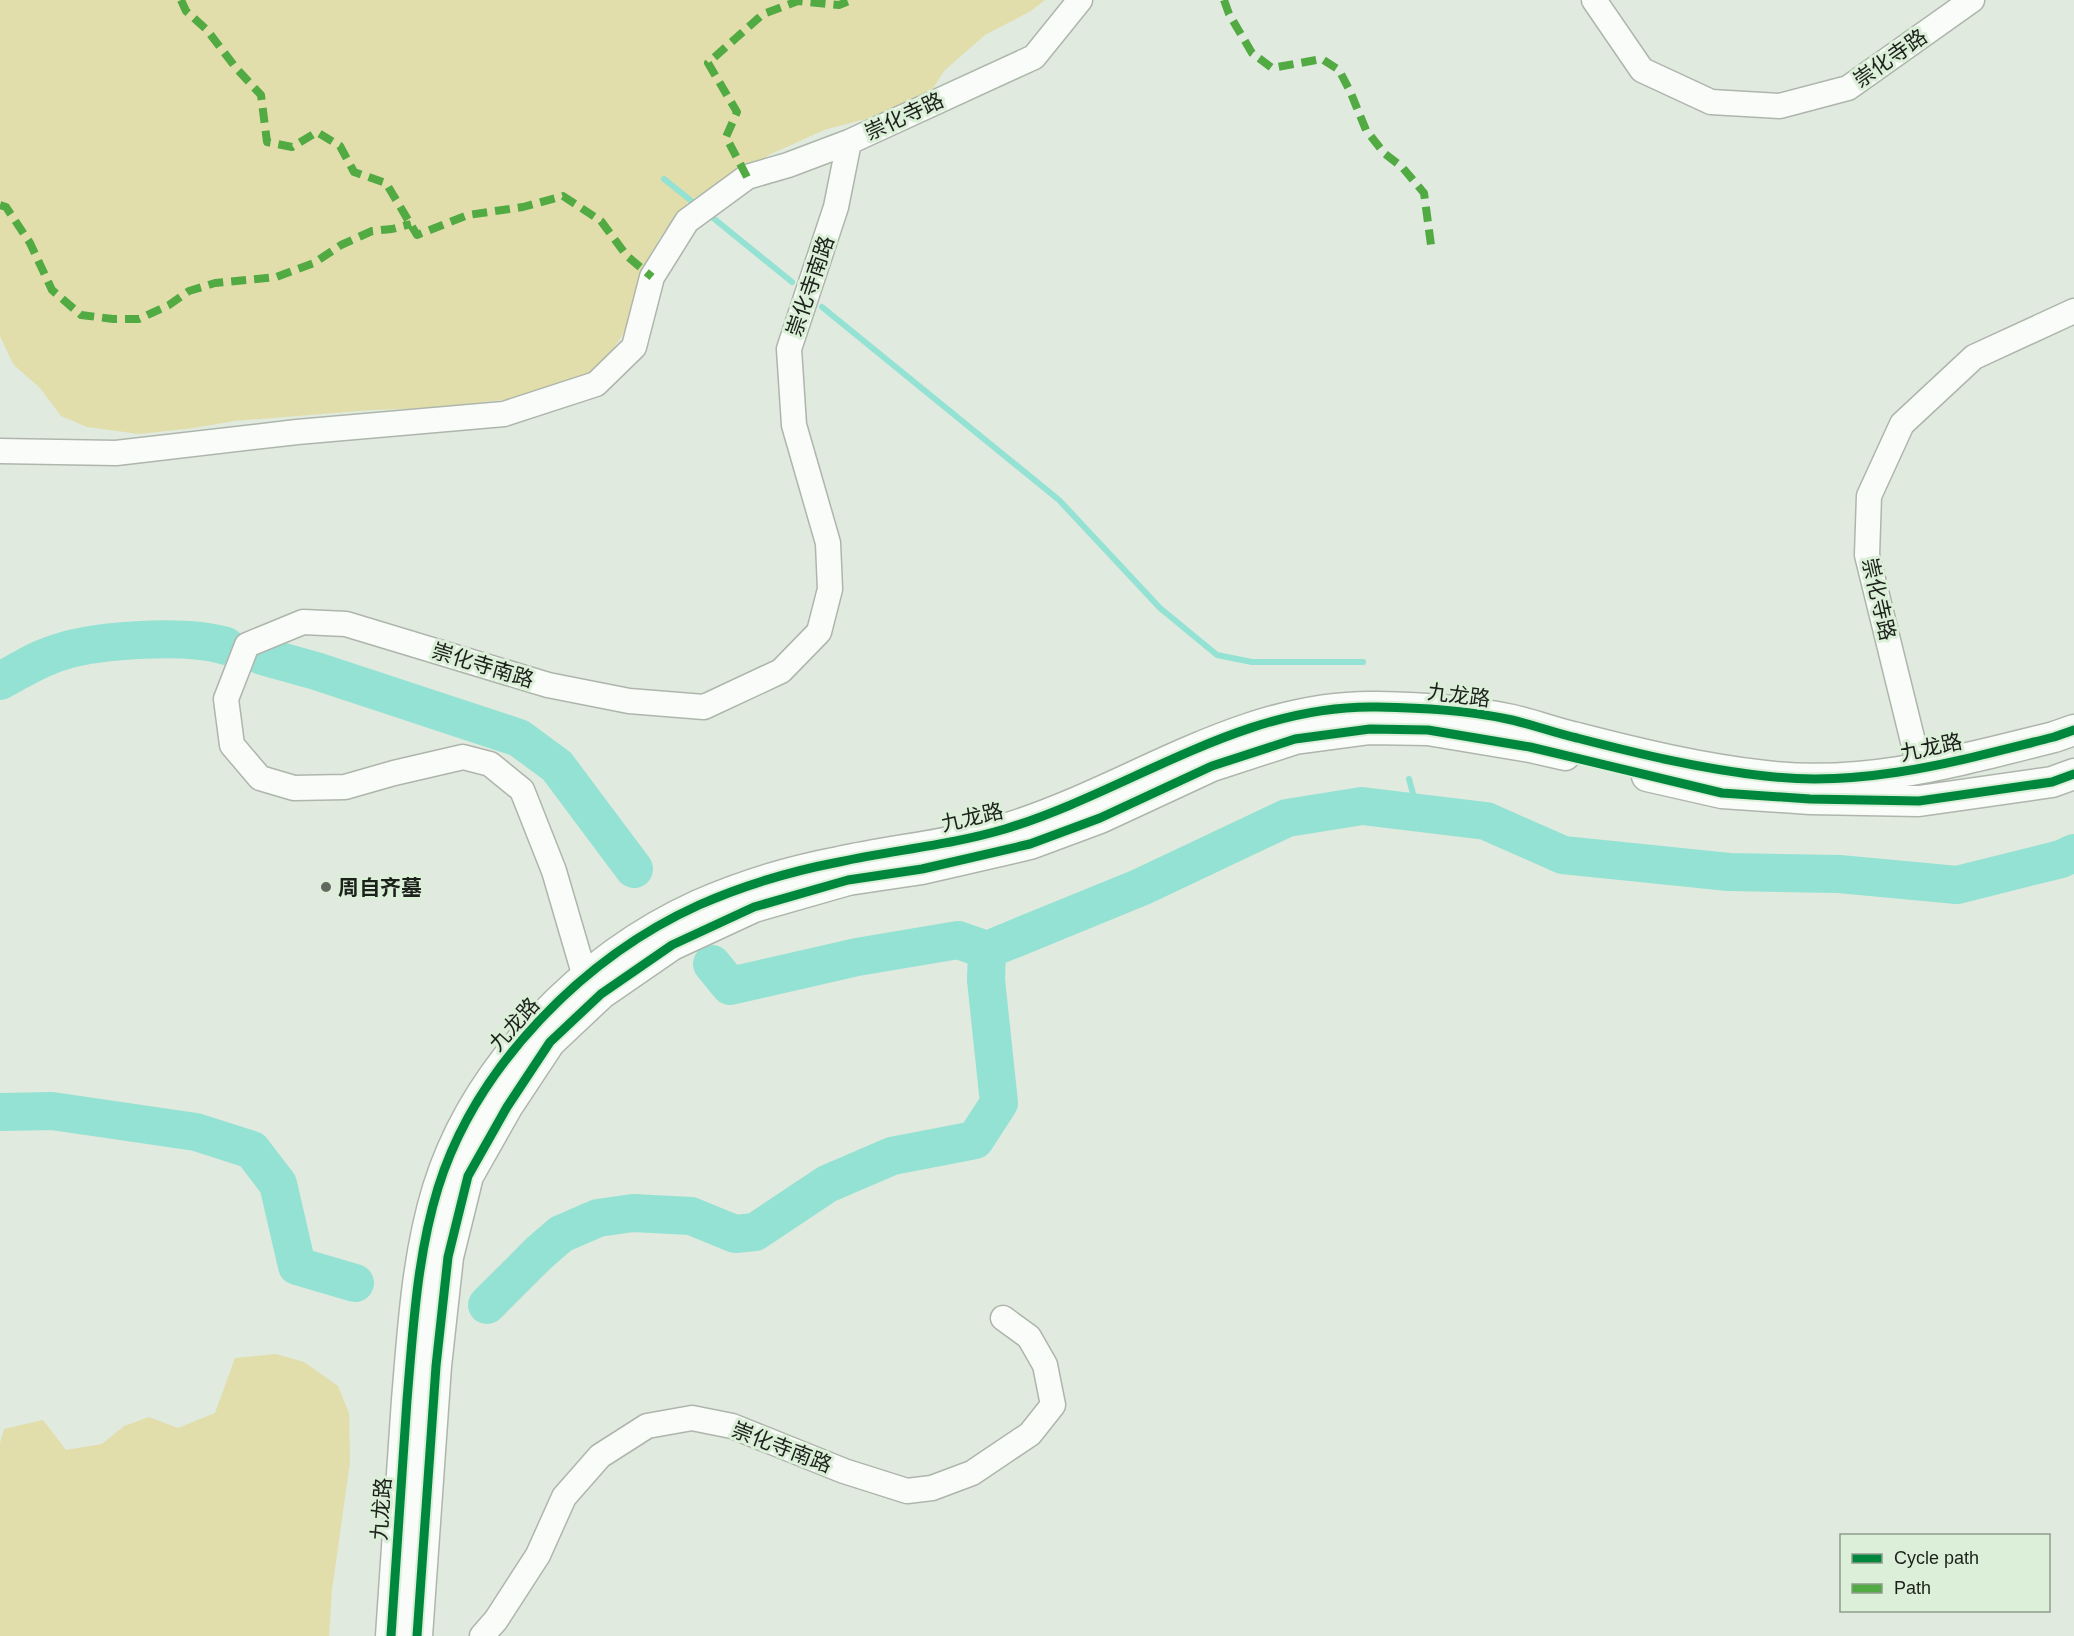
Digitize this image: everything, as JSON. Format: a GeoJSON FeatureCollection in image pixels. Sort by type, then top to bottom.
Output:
{"type":"FeatureCollection","features":[{"type":"Feature","properties":{"kind":"main road","name":"九龙路"},"geometry":{"type":"LineString","coordinates":[[391,1636],[411,1342],[423,1251],[439,1185],[467,1120],[499,1067],[543,1017],[585,977],[631,943],[698,906],[766,881],[834,862],[998,831],[1058,811],[1210,742],[1258,724],[1311,712],[1368,707],[1443,710],[1509,720],[1684,763],[1769,777],[1853,779],[1920,770],[2074,730]]}},
{"type":"Feature","properties":{"kind":"main road","name":"九龙路"},"geometry":{"type":"LineString","coordinates":[[417,1636],[436,1366],[448,1257],[468,1176],[507,1107],[550,1042],[601,994],[672,945],[754,907],[848,880],[922,869],[1030,844],[1101,818],[1212,765],[1295,739],[1370,729],[1428,730],[1530,747],[1722,793],[1810,799],[1919,801],[2052,782],[2074,774]]}},
{"type":"Feature","properties":{"kind":"street","name":"崇化寺路"},"geometry":{"type":"LineString","coordinates":[[0,451],[116,453],[297,432],[504,414],[596,384],[634,347],[652,277],[687,221],[747,177],[788,165],[849,142],[1034,57],[1080,0]]}},
{"type":"Feature","properties":{"kind":"street","name":"崇化寺路"},"geometry":{"type":"LineString","coordinates":[[1594,0],[1642,70],[1711,102],[1780,106],[1848,88],[1972,0]]}},
{"type":"Feature","properties":{"kind":"street","name":"崇化寺南路"},"geometry":{"type":"LineString","coordinates":[[585,977],[554,871],[522,790],[490,764],[463,757],[345,787],[294,788],[260,778],[232,745],[226,699],[247,645],[303,622],[346,624],[548,685],[629,700],[704,707],[781,671],[819,632],[830,589],[828,543],[794,425],[789,349],[836,207],[849,142]]}},
{"type":"Feature","properties":{"kind":"street","name":"崇化寺路"},"geometry":{"type":"LineString","coordinates":[[1920,770],[1867,555],[1869,496],[1902,424],[1974,357],[2074,311]]}},
{"type":"Feature","properties":{"kind":"street","name":"崇化寺南路"},"geometry":{"type":"LineString","coordinates":[[482,1636],[496,1620],[538,1555],[564,1497],[600,1456],[647,1426],[692,1418],[732,1426],[844,1471],[907,1491],[932,1488],[972,1473],[1030,1434],[1053,1405],[1045,1365],[1029,1337],[1003,1318]]}},
{"type":"Feature","properties":{"kind":"shaded area"},"geometry":{"type":"Polygon","coordinates":[[[0,0],[1045,0],[1031,11],[985,35],[944,71],[932,90],[888,113],[824,130],[771,154],[689,201],[659,239],[625,331],[588,387],[432,408],[371,410],[234,421],[139,434],[87,427],[61,416],[40,388],[13,364],[0,336],[0,0]]]}},
{"type":"Feature","properties":{"kind":"shaded area"},"geometry":{"type":"Polygon","coordinates":[[[276,1354],[304,1362],[338,1386],[349,1413],[350,1462],[332,1590],[329,1636],[0,1636],[0,1443],[4,1429],[43,1420],[66,1450],[102,1444],[124,1426],[149,1417],[178,1428],[215,1413],[235,1358],[276,1354]]]}},
{"type":"Feature","properties":{"kind":"waterway"},"geometry":{"type":"LineString","coordinates":[[664,179],[699,207]]}},
{"type":"Feature","properties":{"kind":"waterway"},"geometry":{"type":"LineString","coordinates":[[707,213],[792,282]]}},
{"type":"Feature","properties":{"kind":"waterway"},"geometry":{"type":"LineString","coordinates":[[822,307],[1059,500],[1160,608],[1217,655],[1252,662],[1363,662]]}},
{"type":"Feature","properties":{"kind":"waterway"},"geometry":{"type":"LineString","coordinates":[[0,681],[43,658],[66,650],[112,642],[163,639],[208,642],[226,646]]}},
{"type":"Feature","properties":{"kind":"waterway"},"geometry":{"type":"LineString","coordinates":[[262,656],[316,671],[519,738],[557,766],[634,869]]}},
{"type":"Feature","properties":{"kind":"waterway"},"geometry":{"type":"LineString","coordinates":[[1409,779],[1418,812]]}},
{"type":"Feature","properties":{"kind":"waterway"},"geometry":{"type":"LineString","coordinates":[[712,964],[730,986],[857,957],[958,940],[987,950],[1141,887],[1287,818],[1362,806],[1486,821],[1563,855],[1729,872],[1839,874],[1957,885],[2061,859],[2074,853]]}},
{"type":"Feature","properties":{"kind":"waterway"},"geometry":{"type":"LineString","coordinates":[[487,1305],[561,1234],[598,1218],[633,1213],[691,1216],[735,1234],[755,1232],[827,1184],[892,1156],[975,1140],[999,1103],[986,980],[987,950]]}},
{"type":"Feature","properties":{"kind":"waterway"},"geometry":{"type":"LineString","coordinates":[[0,1112],[52,1111],[196,1132],[252,1150],[278,1184],[297,1266],[355,1283]]}},
{"type":"Feature","properties":{"kind":"marked path"},"geometry":{"type":"LineString","coordinates":[[181,0],[186,11],[207,30],[236,68],[261,95],[267,142],[292,147],[317,132],[340,146],[354,172],[386,183],[417,235],[468,215],[523,207],[563,196],[601,221],[627,256],[652,277]]}},
{"type":"Feature","properties":{"kind":"marked path"},"geometry":{"type":"LineString","coordinates":[[747,177],[726,137],[737,112],[708,63],[763,14],[798,1],[839,5],[852,0]]}},
{"type":"Feature","properties":{"kind":"marked path"},"geometry":{"type":"LineString","coordinates":[[1224,0],[1229,14],[1252,53],[1272,68],[1322,59],[1339,70],[1366,130],[1384,153],[1402,167],[1424,193],[1431,245]]}},
{"type":"Feature","properties":{"kind":"marked path"},"geometry":{"type":"LineString","coordinates":[[0,205],[6,207],[30,243],[52,290],[81,315],[113,319],[139,319],[169,305],[189,291],[215,283],[276,277],[314,263],[341,245],[372,231],[411,224]]}},
{"type":"Feature","properties":{"kind":"cycle path"},"geometry":{"type":"LineString","coordinates":[[391,1636],[414,1320],[425,1240],[438,1188],[455,1143],[479,1100],[507,1059],[540,1020],[576,985],[615,954],[656,927],[715,898],[785,875],[1005,829],[1051,813],[1232,734],[1279,719],[1327,710],[1394,707],[1478,714],[1512,720],[1600,744],[1694,765],[1741,773],[1802,779],[1839,778],[1911,770],[1982,755],[2074,730]]}},
{"type":"Feature","properties":{"kind":"cycle path"},"geometry":{"type":"LineString","coordinates":[[417,1636],[436,1366],[448,1257],[468,1176],[507,1107],[550,1042],[601,994],[672,945],[754,907],[848,880],[922,869],[1030,844],[1100,818],[1212,766],[1295,739],[1370,729],[1428,730],[1530,747],[1722,793],[1810,799],[1919,801],[2052,782],[2074,774]]}},
{"type":"Feature","properties":{"kind":"place","name":"周自齐墓"},"geometry":{"type":"Point","coordinates":[326,887]}}]}
